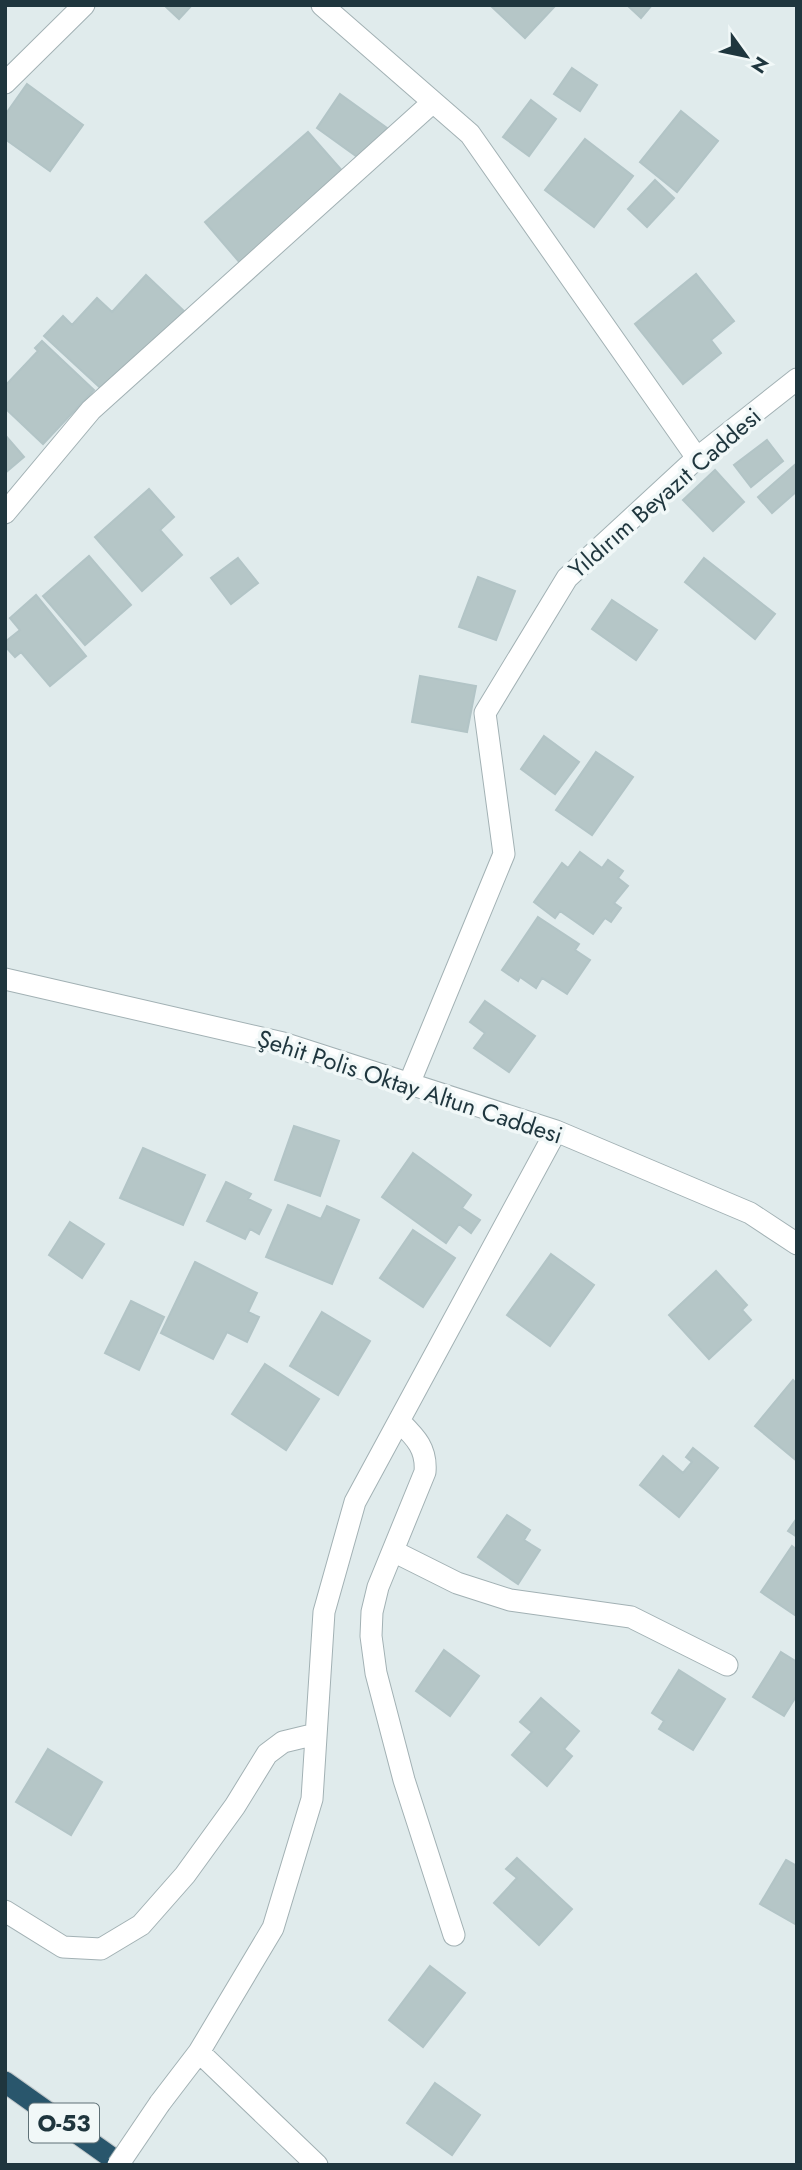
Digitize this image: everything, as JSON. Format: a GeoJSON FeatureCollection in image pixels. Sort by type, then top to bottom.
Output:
{"type":"FeatureCollection","features":[{"type":"Feature","properties":{"kind":"highway","name":"O-53"},"geometry":{"type":"LineString","coordinates":[[5,2082],[120,2165]]}},
{"type":"Feature","properties":{"kind":"street"},"geometry":{"type":"LineString","coordinates":[[5,83],[84,5]]}},
{"type":"Feature","properties":{"kind":"street"},"geometry":{"type":"LineString","coordinates":[[322,5],[470,134],[697,458]]}},
{"type":"Feature","properties":{"kind":"street"},"geometry":{"type":"LineString","coordinates":[[5,513],[91,410],[433,102]]}},
{"type":"Feature","properties":{"kind":"street","name":"Yıldırım Beyazıt Caddesi"},"geometry":{"type":"LineString","coordinates":[[409,1084],[504,854],[485,713],[567,578],[697,458],[797,379]]}},
{"type":"Feature","properties":{"kind":"street","name":"Şehit Polis Oktay Altun Caddesi"},"geometry":{"type":"LineString","coordinates":[[5,979],[282,1043],[556,1131],[750,1213],[797,1244]]}},
{"type":"Feature","properties":{"kind":"street"},"geometry":{"type":"LineString","coordinates":[[120,2165],[160,2103],[198,2052],[273,1928],[312,1799],[324,1612],[355,1502],[556,1131]]}},
{"type":"Feature","properties":{"kind":"street"},"geometry":{"type":"LineString","coordinates":[[399,1421],[421,1444],[426,1461],[425,1472],[378,1587],[372,1612],[372,1655],[404,1780],[454,1935]]}},
{"type":"Feature","properties":{"kind":"street"},"geometry":{"type":"LineString","coordinates":[[393,1551],[457,1583],[510,1600],[631,1617],[727,1665]]}},
{"type":"Feature","properties":{"kind":"street"},"geometry":{"type":"LineString","coordinates":[[5,1911],[63,1947],[101,1948],[141,1925],[185,1875],[267,1754],[283,1742],[316,1734]]}},
{"type":"Feature","properties":{"kind":"street"},"geometry":{"type":"LineString","coordinates":[[198,2052],[317,2165]]}},
{"type":"Feature","properties":{"kind":"building"},"geometry":{"type":"Polygon","coordinates":[[[164,5],[192,5],[179,19],[164,5]]]}},
{"type":"Feature","properties":{"kind":"building"},"geometry":{"type":"Polygon","coordinates":[[[556,5],[525,38],[492,7],[556,5]]]}},
{"type":"Feature","properties":{"kind":"building"},"geometry":{"type":"Polygon","coordinates":[[[627,5],[652,5],[641,18],[627,5]]]}},
{"type":"Feature","properties":{"kind":"building"},"geometry":{"type":"Polygon","coordinates":[[[572,68],[597,85],[580,111],[554,94],[572,68]]]}},
{"type":"Feature","properties":{"kind":"building"},"geometry":{"type":"Polygon","coordinates":[[[27,84],[83,125],[50,171],[5,139],[5,115],[27,84]]]}},
{"type":"Feature","properties":{"kind":"building"},"geometry":{"type":"Polygon","coordinates":[[[340,94],[387,128],[363,161],[317,128],[340,94]]]}},
{"type":"Feature","properties":{"kind":"building"},"geometry":{"type":"Polygon","coordinates":[[[531,100],[556,119],[529,156],[503,137],[531,100]]]}},
{"type":"Feature","properties":{"kind":"building"},"geometry":{"type":"Polygon","coordinates":[[[681,111],[718,141],[677,192],[640,162],[681,111]]]}},
{"type":"Feature","properties":{"kind":"building"},"geometry":{"type":"Polygon","coordinates":[[[308,132],[344,173],[241,264],[205,222],[308,132]]]}},
{"type":"Feature","properties":{"kind":"building"},"geometry":{"type":"Polygon","coordinates":[[[585,139],[633,176],[594,227],[545,190],[585,139]]]}},
{"type":"Feature","properties":{"kind":"building"},"geometry":{"type":"Polygon","coordinates":[[[655,180],[674,198],[647,227],[628,209],[655,180]]]}},
{"type":"Feature","properties":{"kind":"building"},"geometry":{"type":"Polygon","coordinates":[[[696,274],[734,321],[711,340],[721,353],[683,384],[635,324],[696,274]]]}},
{"type":"Feature","properties":{"kind":"building"},"geometry":{"type":"Polygon","coordinates":[[[146,275],[184,311],[107,394],[44,336],[63,316],[72,325],[97,298],[112,312],[146,275]]]}},
{"type":"Feature","properties":{"kind":"building"},"geometry":{"type":"Polygon","coordinates":[[[42,341],[94,390],[43,444],[5,408],[5,386],[38,351],[35,348],[42,341]]]}},
{"type":"Feature","properties":{"kind":"building"},"geometry":{"type":"Polygon","coordinates":[[[5,435],[24,457],[5,473],[5,435]]]}},
{"type":"Feature","properties":{"kind":"building"},"geometry":{"type":"Polygon","coordinates":[[[767,440],[783,461],[751,487],[734,465],[767,440]]]}},
{"type":"Feature","properties":{"kind":"building"},"geometry":{"type":"Polygon","coordinates":[[[797,463],[797,491],[772,513],[758,497],[797,463]]]}},
{"type":"Feature","properties":{"kind":"building"},"geometry":{"type":"Polygon","coordinates":[[[715,470],[744,502],[713,531],[683,500],[715,470]]]}},
{"type":"Feature","properties":{"kind":"building"},"geometry":{"type":"Polygon","coordinates":[[[149,489],[174,517],[160,530],[182,555],[142,591],[95,537],[149,489]]]}},
{"type":"Feature","properties":{"kind":"building"},"geometry":{"type":"Polygon","coordinates":[[[89,556],[131,605],[85,645],[43,596],[89,556]]]}},
{"type":"Feature","properties":{"kind":"building"},"geometry":{"type":"Polygon","coordinates":[[[238,558],[258,583],[231,604],[211,578],[238,558]]]}},
{"type":"Feature","properties":{"kind":"building"},"geometry":{"type":"Polygon","coordinates":[[[704,558],[775,614],[755,639],[685,582],[704,558]]]}},
{"type":"Feature","properties":{"kind":"building"},"geometry":{"type":"Polygon","coordinates":[[[478,577],[515,591],[496,640],[459,627],[478,577]]]}},
{"type":"Feature","properties":{"kind":"building"},"geometry":{"type":"Polygon","coordinates":[[[36,595],[86,656],[50,686],[21,652],[15,657],[5,646],[5,642],[20,630],[10,618],[36,595]]]}},
{"type":"Feature","properties":{"kind":"building"},"geometry":{"type":"Polygon","coordinates":[[[612,600],[657,630],[636,660],[592,629],[612,600]]]}},
{"type":"Feature","properties":{"kind":"building"},"geometry":{"type":"Polygon","coordinates":[[[420,676],[476,686],[467,732],[412,722],[420,676]]]}},
{"type":"Feature","properties":{"kind":"building"},"geometry":{"type":"Polygon","coordinates":[[[544,736],[579,762],[555,794],[521,769],[544,736]]]}},
{"type":"Feature","properties":{"kind":"building"},"geometry":{"type":"Polygon","coordinates":[[[596,752],[633,777],[592,835],[556,810],[596,752]]]}},
{"type":"Feature","properties":{"kind":"building"},"geometry":{"type":"Polygon","coordinates":[[[580,852],[602,868],[608,860],[623,871],[618,878],[628,886],[614,903],[621,908],[611,922],[605,918],[593,934],[560,911],[555,918],[534,902],[562,863],[568,868],[580,852]]]}},
{"type":"Feature","properties":{"kind":"building"},"geometry":{"type":"Polygon","coordinates":[[[538,917],[579,944],[575,950],[590,960],[567,994],[542,978],[536,988],[520,977],[518,981],[502,970],[538,917]]]}},
{"type":"Feature","properties":{"kind":"building"},"geometry":{"type":"Polygon","coordinates":[[[485,1001],[535,1036],[509,1072],[474,1048],[485,1033],[470,1022],[485,1001]]]}},
{"type":"Feature","properties":{"kind":"building"},"geometry":{"type":"Polygon","coordinates":[[[294,1126],[339,1141],[320,1196],[275,1180],[294,1126]]]}},
{"type":"Feature","properties":{"kind":"building"},"geometry":{"type":"Polygon","coordinates":[[[143,1148],[205,1175],[183,1225],[120,1198],[143,1148]]]}},
{"type":"Feature","properties":{"kind":"building"},"geometry":{"type":"Polygon","coordinates":[[[413,1153],[471,1195],[462,1208],[480,1220],[471,1233],[459,1224],[446,1243],[382,1197],[413,1153]]]}},
{"type":"Feature","properties":{"kind":"building"},"geometry":{"type":"Polygon","coordinates":[[[226,1182],[251,1194],[248,1199],[271,1210],[259,1234],[250,1229],[245,1239],[207,1221],[226,1182]]]}},
{"type":"Feature","properties":{"kind":"building"},"geometry":{"type":"Polygon","coordinates":[[[288,1205],[321,1219],[327,1206],[359,1220],[332,1284],[266,1257],[288,1205]]]}},
{"type":"Feature","properties":{"kind":"building"},"geometry":{"type":"Polygon","coordinates":[[[70,1222],[104,1244],[82,1278],[49,1255],[70,1222]]]}},
{"type":"Feature","properties":{"kind":"building"},"geometry":{"type":"Polygon","coordinates":[[[413,1230],[455,1258],[423,1307],[380,1278],[413,1230]]]}},
{"type":"Feature","properties":{"kind":"building"},"geometry":{"type":"Polygon","coordinates":[[[551,1254],[594,1285],[550,1346],[507,1315],[551,1254]]]}},
{"type":"Feature","properties":{"kind":"building"},"geometry":{"type":"Polygon","coordinates":[[[195,1262],[257,1293],[248,1312],[259,1317],[247,1342],[227,1332],[213,1359],[161,1333],[195,1262]]]}},
{"type":"Feature","properties":{"kind":"building"},"geometry":{"type":"Polygon","coordinates":[[[716,1271],[747,1305],[742,1310],[751,1320],[709,1359],[669,1315],[716,1271]]]}},
{"type":"Feature","properties":{"kind":"building"},"geometry":{"type":"Polygon","coordinates":[[[131,1301],[164,1317],[139,1370],[105,1353],[131,1301]]]}},
{"type":"Feature","properties":{"kind":"building"},"geometry":{"type":"Polygon","coordinates":[[[322,1312],[370,1341],[338,1395],[290,1366],[322,1312]]]}},
{"type":"Feature","properties":{"kind":"building"},"geometry":{"type":"Polygon","coordinates":[[[265,1364],[319,1399],[286,1450],[232,1414],[265,1364]]]}},
{"type":"Feature","properties":{"kind":"building"},"geometry":{"type":"Polygon","coordinates":[[[793,1380],[797,1384],[797,1461],[755,1426],[793,1380]]]}},
{"type":"Feature","properties":{"kind":"building"},"geometry":{"type":"Polygon","coordinates":[[[693,1448],[718,1468],[679,1517],[640,1485],[663,1456],[683,1473],[692,1462],[686,1457],[693,1448]]]}},
{"type":"Feature","properties":{"kind":"building"},"geometry":{"type":"Polygon","coordinates":[[[507,1515],[530,1530],[524,1540],[540,1550],[518,1584],[478,1557],[507,1515]]]}},
{"type":"Feature","properties":{"kind":"building"},"geometry":{"type":"Polygon","coordinates":[[[797,1518],[797,1537],[788,1531],[797,1518]]]}},
{"type":"Feature","properties":{"kind":"building"},"geometry":{"type":"Polygon","coordinates":[[[792,1546],[797,1550],[795,1615],[761,1592],[792,1546]]]}},
{"type":"Feature","properties":{"kind":"building"},"geometry":{"type":"Polygon","coordinates":[[[444,1650],[479,1676],[450,1716],[416,1691],[444,1650]]]}},
{"type":"Feature","properties":{"kind":"building"},"geometry":{"type":"Polygon","coordinates":[[[781,1652],[797,1662],[797,1695],[784,1716],[753,1697],[781,1652]]]}},
{"type":"Feature","properties":{"kind":"building"},"geometry":{"type":"Polygon","coordinates":[[[679,1670],[725,1699],[693,1750],[659,1729],[664,1721],[652,1713],[679,1670]]]}},
{"type":"Feature","properties":{"kind":"building"},"geometry":{"type":"Polygon","coordinates":[[[541,1698],[579,1731],[564,1749],[572,1756],[547,1786],[512,1755],[532,1732],[520,1722],[541,1698]]]}},
{"type":"Feature","properties":{"kind":"building"},"geometry":{"type":"Polygon","coordinates":[[[48,1749],[102,1782],[71,1835],[16,1802],[48,1749]]]}},
{"type":"Feature","properties":{"kind":"building"},"geometry":{"type":"Polygon","coordinates":[[[517,1858],[572,1909],[539,1945],[494,1903],[517,1878],[506,1869],[517,1858]]]}},
{"type":"Feature","properties":{"kind":"building"},"geometry":{"type":"Polygon","coordinates":[[[786,1860],[797,1866],[797,1925],[760,1904],[786,1860]]]}},
{"type":"Feature","properties":{"kind":"building"},"geometry":{"type":"Polygon","coordinates":[[[430,1966],[465,1993],[423,2047],[389,2020],[430,1966]]]}},
{"type":"Feature","properties":{"kind":"building"},"geometry":{"type":"Polygon","coordinates":[[[435,2083],[480,2115],[452,2155],[407,2123],[435,2083]]]}}]}
